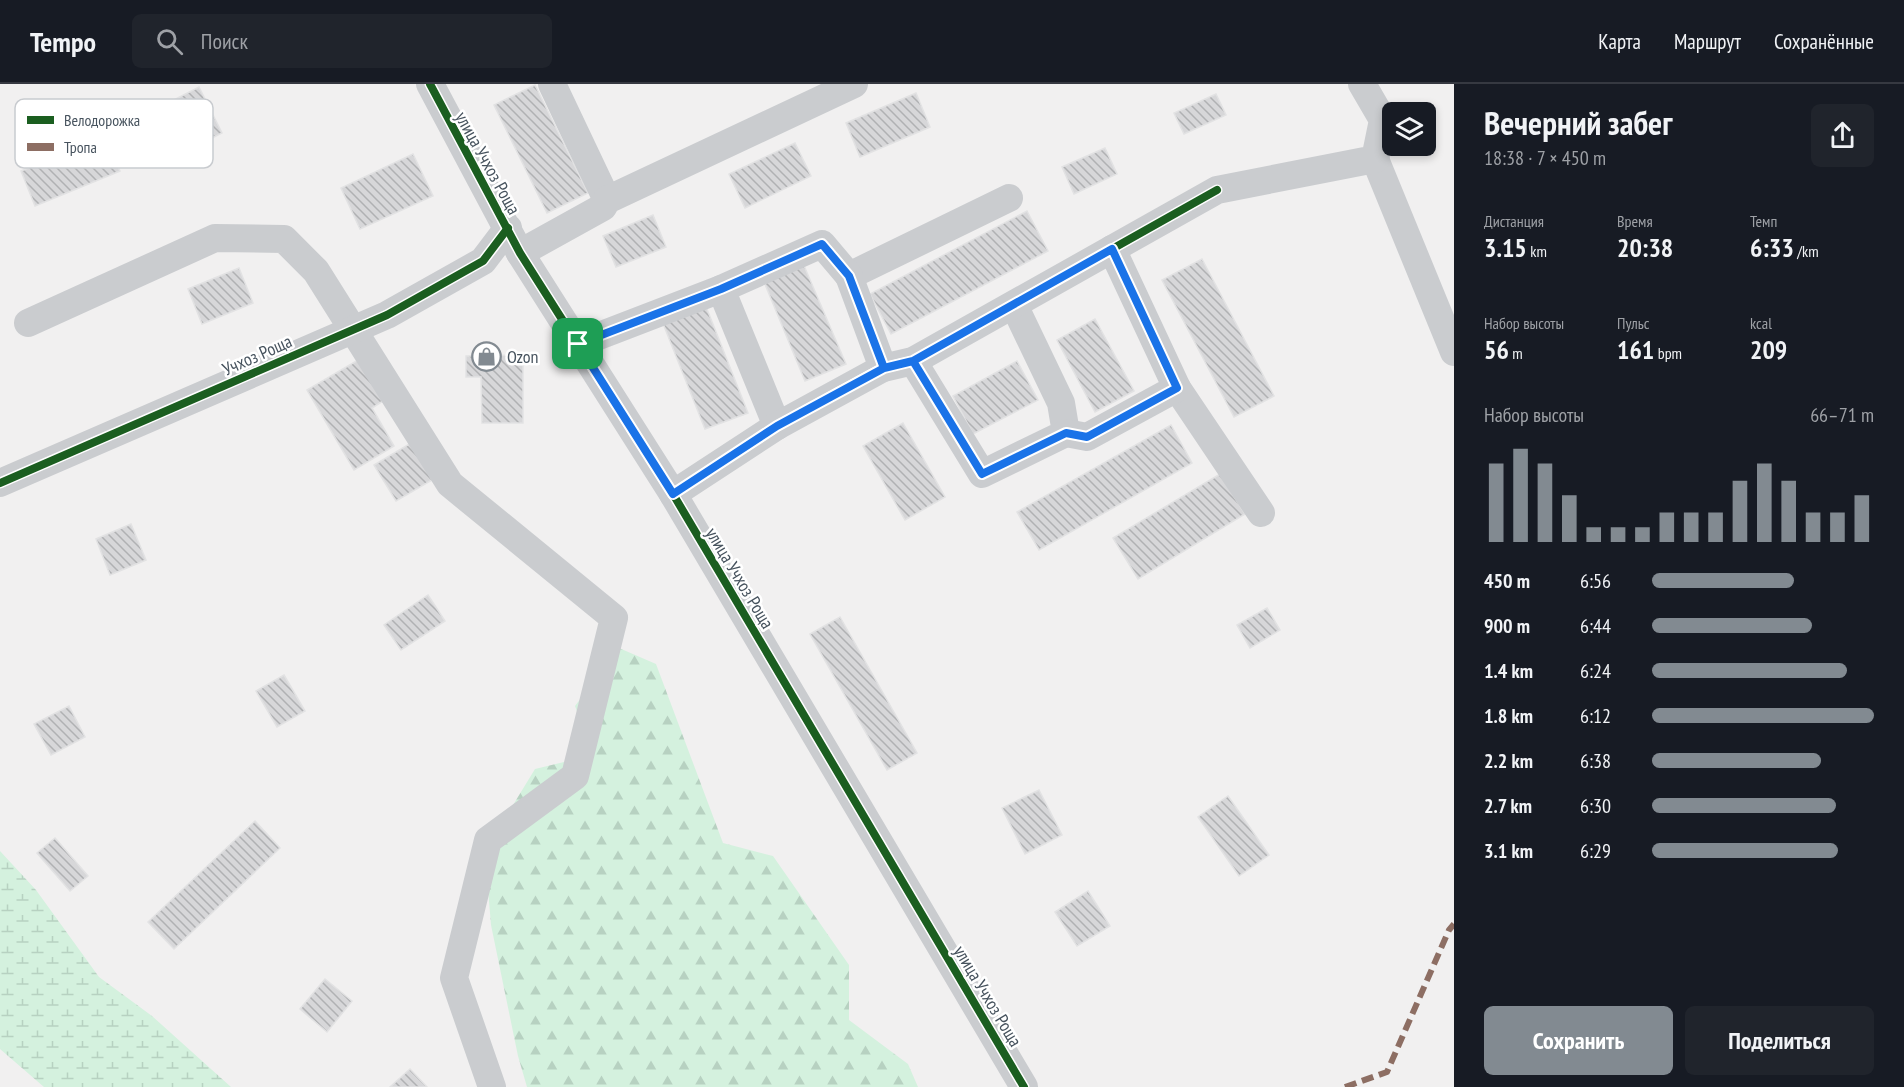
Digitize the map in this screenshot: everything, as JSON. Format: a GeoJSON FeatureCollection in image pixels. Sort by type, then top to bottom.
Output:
{"type":"FeatureCollection","features":[{"type":"Feature","properties":{"kind":"street","name":"улица Учхоз Роща"},"geometry":{"type":"LineString","coordinates":[[429,84],[514,241],[673,494],[1024,1087]]}},
{"type":"Feature","properties":{"kind":"street"},"geometry":{"type":"LineString","coordinates":[[552,84],[607,200]]}},
{"type":"Feature","properties":{"kind":"street"},"geometry":{"type":"LineString","coordinates":[[514,241],[603,207],[607,200],[854,84]]}},
{"type":"Feature","properties":{"kind":"street"},"geometry":{"type":"LineString","coordinates":[[1362,84],[1383,120],[1375,159],[1454,352]]}},
{"type":"Feature","properties":{"kind":"street"},"geometry":{"type":"LineString","coordinates":[[673,494],[777,426],[884,368],[913,361],[1217,190],[1375,159]]}},
{"type":"Feature","properties":{"kind":"street"},"geometry":{"type":"LineString","coordinates":[[849,276],[1010,198]]}},
{"type":"Feature","properties":{"kind":"street"},"geometry":{"type":"LineString","coordinates":[[28,324],[215,238],[284,239],[316,271],[450,484],[614,618],[575,776],[488,840],[454,978],[492,1087]]}},
{"type":"Feature","properties":{"kind":"street","name":"Учхоз Роща"},"geometry":{"type":"LineString","coordinates":[[0,483],[387,315],[514,241]]}},
{"type":"Feature","properties":{"kind":"street"},"geometry":{"type":"LineString","coordinates":[[578,344],[721,289],[822,244],[849,276],[884,368]]}},
{"type":"Feature","properties":{"kind":"street"},"geometry":{"type":"LineString","coordinates":[[1112,249],[1177,388],[1262,513]]}},
{"type":"Feature","properties":{"kind":"street"},"geometry":{"type":"LineString","coordinates":[[721,289],[777,426]]}},
{"type":"Feature","properties":{"kind":"street"},"geometry":{"type":"LineString","coordinates":[[1014,305],[1061,403],[1066,433]]}},
{"type":"Feature","properties":{"kind":"street"},"geometry":{"type":"LineString","coordinates":[[913,361],[982,474],[1066,433],[1087,437],[1177,388]]}},
{"type":"Feature","properties":{"kind":"green space"},"geometry":{"type":"Polygon","coordinates":[[[619,648],[656,664],[723,843],[773,856],[849,965],[849,1020],[908,1064],[918,1087],[527,1087],[518,1056],[491,925],[487,877],[499,828],[535,769],[593,755],[575,706],[619,648]]]}},
{"type":"Feature","properties":{"kind":"green space"},"geometry":{"type":"Polygon","coordinates":[[[0,851],[36,890],[99,977],[152,1016],[231,1087],[44,1087],[0,1049],[0,851]]]}},
{"type":"Feature","properties":{"kind":"building"},"geometry":{"type":"Polygon","coordinates":[[[535,85],[588,193],[547,213],[494,105],[535,85]]]}},
{"type":"Feature","properties":{"kind":"building"},"geometry":{"type":"Polygon","coordinates":[[[199,87],[205,99],[176,99],[199,87]]]}},
{"type":"Feature","properties":{"kind":"building"},"geometry":{"type":"Polygon","coordinates":[[[916,93],[930,127],[860,157],[846,123],[916,93]]]}},
{"type":"Feature","properties":{"kind":"building"},"geometry":{"type":"Polygon","coordinates":[[[1216,94],[1226,115],[1184,134],[1174,113],[1216,94]]]}},
{"type":"Feature","properties":{"kind":"building"},"geometry":{"type":"Polygon","coordinates":[[[213,115],[222,133],[213,138],[213,115]]]}},
{"type":"Feature","properties":{"kind":"building"},"geometry":{"type":"Polygon","coordinates":[[[795,143],[811,176],[745,208],[729,174],[795,143]]]}},
{"type":"Feature","properties":{"kind":"building"},"geometry":{"type":"Polygon","coordinates":[[[1105,148],[1117,174],[1074,194],[1062,167],[1105,148]]]}},
{"type":"Feature","properties":{"kind":"building"},"geometry":{"type":"Polygon","coordinates":[[[413,154],[433,196],[360,229],[341,188],[413,154]]]}},
{"type":"Feature","properties":{"kind":"building"},"geometry":{"type":"Polygon","coordinates":[[[28,168],[119,168],[120,171],[35,206],[21,171],[28,168]]]}},
{"type":"Feature","properties":{"kind":"building"},"geometry":{"type":"Polygon","coordinates":[[[1027,211],[1048,251],[891,334],[870,294],[1027,211]]]}},
{"type":"Feature","properties":{"kind":"building"},"geometry":{"type":"Polygon","coordinates":[[[653,215],[666,247],[616,267],[603,236],[653,215]]]}},
{"type":"Feature","properties":{"kind":"building"},"geometry":{"type":"Polygon","coordinates":[[[1202,259],[1274,396],[1234,417],[1162,280],[1202,259]]]}},
{"type":"Feature","properties":{"kind":"building"},"geometry":{"type":"Polygon","coordinates":[[[802,261],[846,364],[805,381],[762,277],[802,261]]]}},
{"type":"Feature","properties":{"kind":"building"},"geometry":{"type":"Polygon","coordinates":[[[239,268],[253,303],[202,324],[188,289],[239,268]]]}},
{"type":"Feature","properties":{"kind":"building"},"geometry":{"type":"Polygon","coordinates":[[[705,304],[748,413],[705,429],[662,321],[705,304]]]}},
{"type":"Feature","properties":{"kind":"building"},"geometry":{"type":"Polygon","coordinates":[[[1095,319],[1134,391],[1095,412],[1057,340],[1095,319]]]}},
{"type":"Feature","properties":{"kind":"building"},"geometry":{"type":"Polygon","coordinates":[[[523,355],[523,423],[482,423],[481,377],[466,377],[466,356],[523,355]]]}},
{"type":"Feature","properties":{"kind":"building"},"geometry":{"type":"Polygon","coordinates":[[[358,360],[383,401],[372,408],[394,446],[354,470],[307,390],[358,360]]]}},
{"type":"Feature","properties":{"kind":"building"},"geometry":{"type":"Polygon","coordinates":[[[1017,361],[1038,400],[973,434],[953,396],[1017,361]]]}},
{"type":"Feature","properties":{"kind":"building"},"geometry":{"type":"Polygon","coordinates":[[[903,423],[945,497],[905,520],[863,446],[903,423]]]}},
{"type":"Feature","properties":{"kind":"building"},"geometry":{"type":"Polygon","coordinates":[[[1171,425],[1192,463],[1039,550],[1017,512],[1171,425]]]}},
{"type":"Feature","properties":{"kind":"building"},"geometry":{"type":"Polygon","coordinates":[[[411,443],[432,480],[396,501],[374,465],[411,443]]]}},
{"type":"Feature","properties":{"kind":"building"},"geometry":{"type":"Polygon","coordinates":[[[1220,474],[1245,514],[1138,579],[1113,538],[1220,474]]]}},
{"type":"Feature","properties":{"kind":"building"},"geometry":{"type":"Polygon","coordinates":[[[131,524],[146,560],[110,575],[96,539],[131,524]]]}},
{"type":"Feature","properties":{"kind":"building"},"geometry":{"type":"Polygon","coordinates":[[[428,595],[445,621],[401,650],[384,625],[428,595]]]}},
{"type":"Feature","properties":{"kind":"building"},"geometry":{"type":"Polygon","coordinates":[[[1267,608],[1280,630],[1250,648],[1237,625],[1267,608]]]}},
{"type":"Feature","properties":{"kind":"building"},"geometry":{"type":"Polygon","coordinates":[[[840,617],[917,753],[887,770],[810,634],[840,617]]]}},
{"type":"Feature","properties":{"kind":"building"},"geometry":{"type":"Polygon","coordinates":[[[284,675],[305,711],[277,727],[256,691],[284,675]]]}},
{"type":"Feature","properties":{"kind":"building"},"geometry":{"type":"Polygon","coordinates":[[[69,706],[85,737],[51,755],[34,724],[69,706]]]}},
{"type":"Feature","properties":{"kind":"building"},"geometry":{"type":"Polygon","coordinates":[[[1039,790],[1062,835],[1025,854],[1002,808],[1039,790]]]}},
{"type":"Feature","properties":{"kind":"building"},"geometry":{"type":"Polygon","coordinates":[[[1228,796],[1269,855],[1239,876],[1198,817],[1228,796]]]}},
{"type":"Feature","properties":{"kind":"building"},"geometry":{"type":"Polygon","coordinates":[[[255,821],[280,848],[174,949],[148,922],[255,821]]]}},
{"type":"Feature","properties":{"kind":"building"},"geometry":{"type":"Polygon","coordinates":[[[55,838],[88,876],[70,891],[37,853],[55,838]]]}},
{"type":"Feature","properties":{"kind":"building"},"geometry":{"type":"Polygon","coordinates":[[[1088,891],[1110,926],[1077,946],[1055,912],[1088,891]]]}},
{"type":"Feature","properties":{"kind":"building"},"geometry":{"type":"Polygon","coordinates":[[[325,979],[352,1001],[327,1032],[300,1009],[325,979]]]}},
{"type":"Feature","properties":{"kind":"building"},"geometry":{"type":"Polygon","coordinates":[[[410,1069],[427,1087],[390,1087],[410,1069]]]}},
{"type":"Feature","properties":{"kind":"marked path"},"geometry":{"type":"LineString","coordinates":[[1345,1087],[1387,1072],[1449,930],[1454,924]]}},
{"type":"Feature","properties":{"kind":"cycle path"},"geometry":{"type":"LineString","coordinates":[[430,84],[520,253],[673,494],[1024,1087]]}},
{"type":"Feature","properties":{"kind":"cycle path"},"geometry":{"type":"LineString","coordinates":[[673,494],[777,426],[883,368],[913,361],[1217,190]]}},
{"type":"Feature","properties":{"kind":"cycle path"},"geometry":{"type":"LineString","coordinates":[[0,483],[387,315],[483,261],[508,228]]}},
{"type":"Feature","properties":{"kind":"place","name":"Ozon"},"geometry":{"type":"Point","coordinates":[486,356]}},
{"type":"Feature","properties":{"kind":"route"},"geometry":{"type":"LineString","coordinates":[[578,344],[673,494],[777,426],[884,368],[913,361],[1112,249],[1177,388],[1087,437],[1066,433],[982,474],[913,361],[884,368],[849,276],[822,244],[721,289],[578,344]]}}]}
